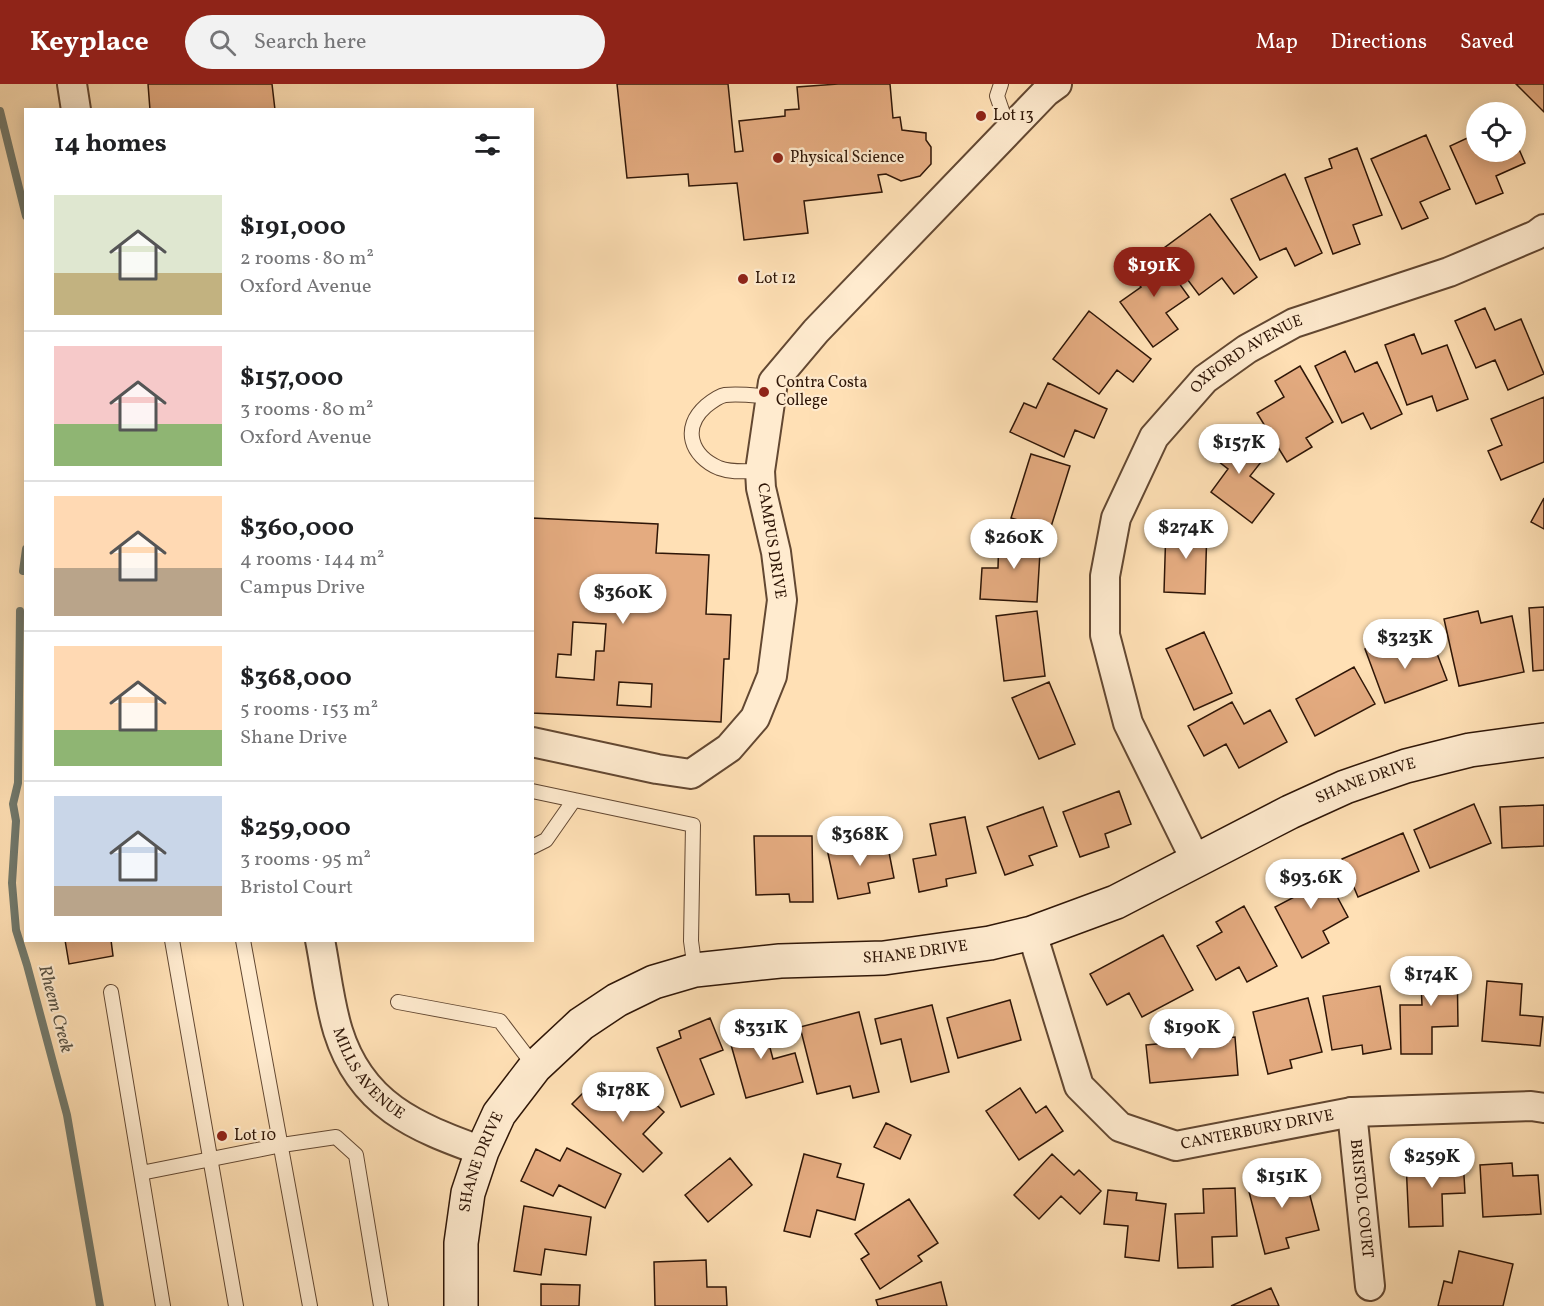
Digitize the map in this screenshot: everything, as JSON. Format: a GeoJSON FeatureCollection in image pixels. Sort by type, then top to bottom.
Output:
{"type":"FeatureCollection","features":[{"type":"Feature","properties":{"kind":"street"},"geometry":{"type":"LineString","coordinates":[[72,84],[76,108]]}},
{"type":"Feature","properties":{"kind":"street","name":"CAMPUS DRIVE"},"geometry":{"type":"LineString","coordinates":[[534,742],[657,769],[691,774],[729,748],[755,718],[772,676],[782,600],[776,552],[761,488],[760,471],[773,382],[816,331],[1046,92],[1057,84]]}},
{"type":"Feature","properties":{"kind":"street","name":"OXFORD AVENUE"},"geometry":{"type":"LineString","coordinates":[[1196,861],[1128,723],[1105,635],[1105,576],[1116,518],[1154,437],[1205,379],[1247,349],[1294,323],[1449,272],[1541,238]]}},
{"type":"Feature","properties":{"kind":"street","name":"SHANE DRIVE"},"geometry":{"type":"LineString","coordinates":[[461,1306],[461,1243],[468,1193],[482,1151],[499,1114],[535,1066],[581,1024],[617,1000],[654,982],[695,970],[780,961],[884,958],[990,943],[1032,933],[1116,902],[1290,812],[1345,787],[1396,769],[1470,750],[1544,740]]}},
{"type":"Feature","properties":{"kind":"street","name":"CANTERBURY DRIVE"},"geometry":{"type":"LineString","coordinates":[[1032,933],[1079,1086],[1120,1127],[1176,1146],[1352,1112],[1530,1106],[1544,1108]]}},
{"type":"Feature","properties":{"kind":"street","name":"MILLS AVENUE"},"geometry":{"type":"LineString","coordinates":[[320,942],[337,1029],[351,1064],[377,1097],[404,1118],[432,1132],[482,1151]]}},
{"type":"Feature","properties":{"kind":"street","name":"BRISTOL COURT"},"geometry":{"type":"LineString","coordinates":[[1352,1112],[1370,1286]]}},
{"type":"Feature","properties":{"kind":"lane"},"geometry":{"type":"LineString","coordinates":[[1001,84],[997,96],[1009,131]]}},
{"type":"Feature","properties":{"kind":"lane"},"geometry":{"type":"LineString","coordinates":[[760,471],[735,471],[720,468],[705,459],[694,444],[691,429],[697,414],[724,395],[772,397]]}},
{"type":"Feature","properties":{"kind":"lane"},"geometry":{"type":"LineString","coordinates":[[534,791],[693,825],[690,941],[695,970]]}},
{"type":"Feature","properties":{"kind":"lane"},"geometry":{"type":"LineString","coordinates":[[534,846],[546,840],[574,800]]}},
{"type":"Feature","properties":{"kind":"lane"},"geometry":{"type":"LineString","coordinates":[[172,942],[236,1306]]}},
{"type":"Feature","properties":{"kind":"lane"},"geometry":{"type":"LineString","coordinates":[[243,942],[310,1306]]}},
{"type":"Feature","properties":{"kind":"lane"},"geometry":{"type":"LineString","coordinates":[[111,992],[164,1306]]}},
{"type":"Feature","properties":{"kind":"lane"},"geometry":{"type":"LineString","coordinates":[[398,1002],[500,1021],[535,1066]]}},
{"type":"Feature","properties":{"kind":"lane"},"geometry":{"type":"LineString","coordinates":[[141,1173],[282,1145],[336,1137],[356,1155],[381,1306]]}},
{"type":"Feature","properties":{"kind":"building"},"geometry":{"type":"Polygon","coordinates":[[[148,84],[272,84],[275,108],[150,108],[148,84]]]}},
{"type":"Feature","properties":{"kind":"building","name":"Physical Science"},"geometry":{"type":"Polygon","coordinates":[[[617,84],[728,84],[735,152],[743,151],[739,121],[785,116],[785,110],[799,109],[797,87],[890,84],[893,118],[900,117],[902,130],[926,133],[926,140],[931,147],[931,164],[920,176],[901,181],[886,174],[878,175],[882,192],[804,201],[808,233],[744,240],[737,183],[689,186],[688,174],[627,178],[617,84]]]}},
{"type":"Feature","properties":{"kind":"building"},"geometry":{"type":"Polygon","coordinates":[[[1516,84],[1544,84],[1544,112],[1516,84]]]}},
{"type":"Feature","properties":{"kind":"building"},"geometry":{"type":"Polygon","coordinates":[[[1426,135],[1450,189],[1420,202],[1428,218],[1402,229],[1371,159],[1426,135]]]}},
{"type":"Feature","properties":{"kind":"building"},"geometry":{"type":"Polygon","coordinates":[[[1466,139],[1466,162],[1525,163],[1496,176],[1503,193],[1476,204],[1450,146],[1466,139]]]}},
{"type":"Feature","properties":{"kind":"building"},"geometry":{"type":"Polygon","coordinates":[[[1357,148],[1382,215],[1353,225],[1360,244],[1333,254],[1305,178],[1332,168],[1329,159],[1357,148]]]}},
{"type":"Feature","properties":{"kind":"building"},"geometry":{"type":"Polygon","coordinates":[[[1285,174],[1322,253],[1295,266],[1286,248],[1260,260],[1231,199],[1285,174]]]}},
{"type":"Feature","properties":{"kind":"building"},"geometry":{"type":"Polygon","coordinates":[[[1210,214],[1257,277],[1234,294],[1222,278],[1199,295],[1164,248],[1210,214]]]}},
{"type":"Feature","properties":{"kind":"building"},"geometry":{"type":"Polygon","coordinates":[[[1155,250],[1189,297],[1166,313],[1178,329],[1153,347],[1120,302],[1141,287],[1128,270],[1155,250]]]}},
{"type":"Feature","properties":{"kind":"building"},"geometry":{"type":"Polygon","coordinates":[[[1485,308],[1495,330],[1521,319],[1544,374],[1508,390],[1495,360],[1476,368],[1455,321],[1485,308]]]}},
{"type":"Feature","properties":{"kind":"building"},"geometry":{"type":"Polygon","coordinates":[[[1089,311],[1151,359],[1133,382],[1117,370],[1099,394],[1053,359],[1089,311]]]}},
{"type":"Feature","properties":{"kind":"building"},"geometry":{"type":"Polygon","coordinates":[[[1414,334],[1422,354],[1447,345],[1468,399],[1437,411],[1432,396],[1407,405],[1385,345],[1414,334]]]}},
{"type":"Feature","properties":{"kind":"building"},"geometry":{"type":"Polygon","coordinates":[[[1345,351],[1355,372],[1377,362],[1402,414],[1371,429],[1363,413],[1342,423],[1315,366],[1345,351]]]}},
{"type":"Feature","properties":{"kind":"building"},"geometry":{"type":"Polygon","coordinates":[[[1300,366],[1333,422],[1306,438],[1312,447],[1287,462],[1257,413],[1284,397],[1275,381],[1300,366]]]}},
{"type":"Feature","properties":{"kind":"building"},"geometry":{"type":"Polygon","coordinates":[[[1048,383],[1107,409],[1094,438],[1075,430],[1064,457],[1010,432],[1024,403],[1036,408],[1048,383]]]}},
{"type":"Feature","properties":{"kind":"building"},"geometry":{"type":"Polygon","coordinates":[[[1544,397],[1544,462],[1501,480],[1488,451],[1502,445],[1491,419],[1544,397]]]}},
{"type":"Feature","properties":{"kind":"building"},"geometry":{"type":"Polygon","coordinates":[[[1225,426],[1265,457],[1250,476],[1274,494],[1252,523],[1211,492],[1228,469],[1205,451],[1225,426]]]}},
{"type":"Feature","properties":{"kind":"building"},"geometry":{"type":"Polygon","coordinates":[[[1031,454],[1070,466],[1050,530],[1011,518],[1031,454]]]}},
{"type":"Feature","properties":{"kind":"building"},"geometry":{"type":"Polygon","coordinates":[[[1544,498],[1544,529],[1531,522],[1544,498]]]}},
{"type":"Feature","properties":{"kind":"building"},"geometry":{"type":"Polygon","coordinates":[[[534,518],[658,524],[656,553],[709,555],[706,614],[731,615],[729,659],[724,659],[721,722],[534,713],[534,518]],[[573,622],[571,655],[558,654],[556,677],[594,680],[596,651],[604,651],[606,624],[573,622]],[[619,682],[617,705],[651,707],[652,684],[619,682]]]}},
{"type":"Feature","properties":{"kind":"building"},"geometry":{"type":"Polygon","coordinates":[[[1166,526],[1207,527],[1205,594],[1164,592],[1166,526]]]}},
{"type":"Feature","properties":{"kind":"building"},"geometry":{"type":"Polygon","coordinates":[[[999,534],[1041,536],[1037,602],[980,599],[982,568],[998,568],[999,534]]]}},
{"type":"Feature","properties":{"kind":"building"},"geometry":{"type":"Polygon","coordinates":[[[1544,607],[1544,670],[1533,671],[1529,608],[1544,607]]]}},
{"type":"Feature","properties":{"kind":"building"},"geometry":{"type":"Polygon","coordinates":[[[1037,611],[1045,676],[1004,681],[996,616],[1037,611]]]}},
{"type":"Feature","properties":{"kind":"building"},"geometry":{"type":"Polygon","coordinates":[[[1478,611],[1481,623],[1512,616],[1524,672],[1459,686],[1444,619],[1478,611]]]}},
{"type":"Feature","properties":{"kind":"building"},"geometry":{"type":"Polygon","coordinates":[[[1204,632],[1232,693],[1194,710],[1166,649],[1204,632]]]}},
{"type":"Feature","properties":{"kind":"building"},"geometry":{"type":"Polygon","coordinates":[[[1390,640],[1396,656],[1433,643],[1447,680],[1385,703],[1365,649],[1390,640]]]}},
{"type":"Feature","properties":{"kind":"building"},"geometry":{"type":"Polygon","coordinates":[[[1354,667],[1375,704],[1315,736],[1296,699],[1354,667]]]}},
{"type":"Feature","properties":{"kind":"building"},"geometry":{"type":"Polygon","coordinates":[[[1049,682],[1075,744],[1039,759],[1012,698],[1049,682]]]}},
{"type":"Feature","properties":{"kind":"building"},"geometry":{"type":"Polygon","coordinates":[[[1232,702],[1244,724],[1270,710],[1287,742],[1239,768],[1226,744],[1204,756],[1188,726],[1232,702]]]}},
{"type":"Feature","properties":{"kind":"building"},"geometry":{"type":"Polygon","coordinates":[[[1119,791],[1131,824],[1105,834],[1109,847],[1080,857],[1063,812],[1119,791]]]}},
{"type":"Feature","properties":{"kind":"building"},"geometry":{"type":"Polygon","coordinates":[[[1474,804],[1491,843],[1430,868],[1414,830],[1474,804]]]}},
{"type":"Feature","properties":{"kind":"building"},"geometry":{"type":"Polygon","coordinates":[[[1544,805],[1544,846],[1502,848],[1500,807],[1544,805]]]}},
{"type":"Feature","properties":{"kind":"building"},"geometry":{"type":"Polygon","coordinates":[[[1043,807],[1057,846],[1029,856],[1033,865],[1005,875],[987,827],[1043,807]]]}},
{"type":"Feature","properties":{"kind":"building"},"geometry":{"type":"Polygon","coordinates":[[[965,817],[976,873],[946,879],[947,886],[919,892],[913,859],[936,855],[930,824],[965,817]]]}},
{"type":"Feature","properties":{"kind":"building"},"geometry":{"type":"Polygon","coordinates":[[[1403,833],[1419,871],[1358,897],[1342,859],[1403,833]]]}},
{"type":"Feature","properties":{"kind":"building"},"geometry":{"type":"Polygon","coordinates":[[[754,836],[812,836],[813,902],[790,902],[789,894],[756,895],[754,836]]]}},
{"type":"Feature","properties":{"kind":"building"},"geometry":{"type":"Polygon","coordinates":[[[886,837],[894,878],[868,883],[870,893],[838,899],[827,849],[886,837]]]}},
{"type":"Feature","properties":{"kind":"building"},"geometry":{"type":"Polygon","coordinates":[[[1318,861],[1348,917],[1323,931],[1329,943],[1302,958],[1275,907],[1302,893],[1292,875],[1318,861]]]}},
{"type":"Feature","properties":{"kind":"building"},"geometry":{"type":"Polygon","coordinates":[[[1244,906],[1277,966],[1247,982],[1239,967],[1216,980],[1197,946],[1222,932],[1216,922],[1244,906]]]}},
{"type":"Feature","properties":{"kind":"building"},"geometry":{"type":"Polygon","coordinates":[[[1163,935],[1193,990],[1142,1017],[1129,993],[1107,1005],[1090,974],[1163,935]]]}},
{"type":"Feature","properties":{"kind":"building"},"geometry":{"type":"Polygon","coordinates":[[[65,942],[111,942],[113,956],[69,964],[65,942]]]}},
{"type":"Feature","properties":{"kind":"building"},"geometry":{"type":"Polygon","coordinates":[[[1457,959],[1458,1026],[1432,1027],[1432,1054],[1401,1054],[1400,1005],[1422,1005],[1420,960],[1457,959]]]}},
{"type":"Feature","properties":{"kind":"building"},"geometry":{"type":"Polygon","coordinates":[[[1487,981],[1522,984],[1520,1015],[1543,1017],[1540,1046],[1482,1041],[1487,981]]]}},
{"type":"Feature","properties":{"kind":"building"},"geometry":{"type":"Polygon","coordinates":[[[1380,986],[1391,1049],[1363,1054],[1362,1045],[1332,1050],[1323,996],[1380,986]]]}},
{"type":"Feature","properties":{"kind":"building"},"geometry":{"type":"Polygon","coordinates":[[[1308,998],[1322,1052],[1290,1060],[1292,1068],[1268,1074],[1253,1012],[1308,998]]]}},
{"type":"Feature","properties":{"kind":"building"},"geometry":{"type":"Polygon","coordinates":[[[1010,1000],[1021,1040],[958,1058],[947,1018],[1010,1000]]]}},
{"type":"Feature","properties":{"kind":"building"},"geometry":{"type":"Polygon","coordinates":[[[932,1005],[949,1072],[911,1082],[901,1039],[881,1044],[875,1019],[932,1005]]]}},
{"type":"Feature","properties":{"kind":"building"},"geometry":{"type":"Polygon","coordinates":[[[859,1012],[879,1092],[853,1098],[850,1086],[817,1094],[800,1027],[859,1012]]]}},
{"type":"Feature","properties":{"kind":"building"},"geometry":{"type":"Polygon","coordinates":[[[710,1018],[723,1050],[700,1059],[714,1094],[681,1107],[657,1048],[681,1038],[679,1031],[710,1018]]]}},
{"type":"Feature","properties":{"kind":"building"},"geometry":{"type":"Polygon","coordinates":[[[762,1018],[773,1059],[795,1053],[803,1082],[746,1098],[726,1027],[762,1018]]]}},
{"type":"Feature","properties":{"kind":"building"},"geometry":{"type":"Polygon","coordinates":[[[1235,1037],[1238,1075],[1150,1083],[1146,1045],[1235,1037]]]}},
{"type":"Feature","properties":{"kind":"building"},"geometry":{"type":"Polygon","coordinates":[[[595,1081],[625,1110],[643,1092],[664,1112],[643,1134],[662,1153],[643,1172],[572,1104],[595,1081]]]}},
{"type":"Feature","properties":{"kind":"building"},"geometry":{"type":"Polygon","coordinates":[[[1020,1088],[1036,1113],[1046,1106],[1063,1131],[1019,1160],[986,1111],[1020,1088]]]}},
{"type":"Feature","properties":{"kind":"building"},"geometry":{"type":"Polygon","coordinates":[[[886,1123],[911,1135],[900,1159],[874,1147],[886,1123]]]}},
{"type":"Feature","properties":{"kind":"building"},"geometry":{"type":"Polygon","coordinates":[[[567,1148],[621,1174],[605,1208],[559,1185],[553,1196],[521,1181],[536,1149],[560,1161],[567,1148]]]}},
{"type":"Feature","properties":{"kind":"building"},"geometry":{"type":"Polygon","coordinates":[[[804,1154],[841,1164],[837,1177],[864,1184],[855,1220],[817,1210],[810,1237],[784,1231],[804,1154]]]}},
{"type":"Feature","properties":{"kind":"building"},"geometry":{"type":"Polygon","coordinates":[[[1052,1154],[1074,1175],[1079,1170],[1101,1191],[1080,1214],[1061,1196],[1039,1219],[1014,1195],[1052,1154]]]}},
{"type":"Feature","properties":{"kind":"building"},"geometry":{"type":"Polygon","coordinates":[[[730,1158],[752,1185],[708,1222],[685,1195],[730,1158]]]}},
{"type":"Feature","properties":{"kind":"building"},"geometry":{"type":"Polygon","coordinates":[[[1463,1159],[1465,1193],[1442,1194],[1443,1226],[1409,1227],[1406,1162],[1463,1159]]]}},
{"type":"Feature","properties":{"kind":"building"},"geometry":{"type":"Polygon","coordinates":[[[1512,1163],[1513,1176],[1538,1175],[1541,1214],[1483,1217],[1480,1165],[1512,1163]]]}},
{"type":"Feature","properties":{"kind":"building"},"geometry":{"type":"Polygon","coordinates":[[[1273,1172],[1275,1180],[1304,1173],[1319,1230],[1286,1238],[1289,1248],[1265,1254],[1246,1180],[1273,1172]]]}},
{"type":"Feature","properties":{"kind":"building"},"geometry":{"type":"Polygon","coordinates":[[[1235,1188],[1237,1236],[1212,1237],[1213,1267],[1178,1268],[1175,1214],[1204,1213],[1203,1189],[1235,1188]]]}},
{"type":"Feature","properties":{"kind":"building"},"geometry":{"type":"Polygon","coordinates":[[[1108,1190],[1137,1193],[1136,1200],[1166,1204],[1159,1261],[1125,1257],[1128,1226],[1104,1224],[1108,1190]]]}},
{"type":"Feature","properties":{"kind":"building"},"geometry":{"type":"Polygon","coordinates":[[[909,1199],[938,1243],[918,1256],[922,1261],[880,1289],[861,1259],[869,1254],[855,1234],[909,1199]]]}},
{"type":"Feature","properties":{"kind":"building"},"geometry":{"type":"Polygon","coordinates":[[[524,1206],[591,1217],[586,1255],[545,1249],[541,1275],[514,1271],[524,1206]]]}},
{"type":"Feature","properties":{"kind":"building"},"geometry":{"type":"Polygon","coordinates":[[[1459,1251],[1513,1264],[1503,1306],[1438,1306],[1444,1281],[1452,1283],[1459,1251]]]}},
{"type":"Feature","properties":{"kind":"building"},"geometry":{"type":"Polygon","coordinates":[[[706,1260],[707,1287],[726,1287],[727,1306],[655,1306],[654,1262],[706,1260]]]}},
{"type":"Feature","properties":{"kind":"building"},"geometry":{"type":"Polygon","coordinates":[[[941,1282],[947,1306],[878,1306],[876,1300],[941,1282]]]}},
{"type":"Feature","properties":{"kind":"building"},"geometry":{"type":"Polygon","coordinates":[[[541,1284],[580,1285],[579,1306],[541,1306],[541,1284]]]}},
{"type":"Feature","properties":{"kind":"building"},"geometry":{"type":"Polygon","coordinates":[[[1271,1288],[1279,1306],[1231,1306],[1271,1288]]]}},
{"type":"Feature","properties":{"kind":"waterway","name":"Rheem Creek"},"geometry":{"type":"LineString","coordinates":[[0,111],[24,208]]}},
{"type":"Feature","properties":{"kind":"waterway","name":"Rheem Creek"},"geometry":{"type":"LineString","coordinates":[[23,571],[24,564]]}},
{"type":"Feature","properties":{"kind":"waterway","name":"Rheem Creek"},"geometry":{"type":"LineString","coordinates":[[20,611],[18,783],[13,804],[16,821],[12,883],[16,930],[67,1115],[100,1306]]}},
{"type":"Feature","properties":{"kind":"place","name":"Lot 13"},"geometry":{"type":"Point","coordinates":[981,116]}},
{"type":"Feature","properties":{"kind":"place","name":"Physical Science"},"geometry":{"type":"Point","coordinates":[778,158]}},
{"type":"Feature","properties":{"kind":"place","name":"Lot 12"},"geometry":{"type":"Point","coordinates":[743,279]}},
{"type":"Feature","properties":{"kind":"place","name":"Contra Costa College"},"geometry":{"type":"Point","coordinates":[764,392]}},
{"type":"Feature","properties":{"kind":"place","name":"Lot 10"},"geometry":{"type":"Point","coordinates":[222,1136]}}]}
